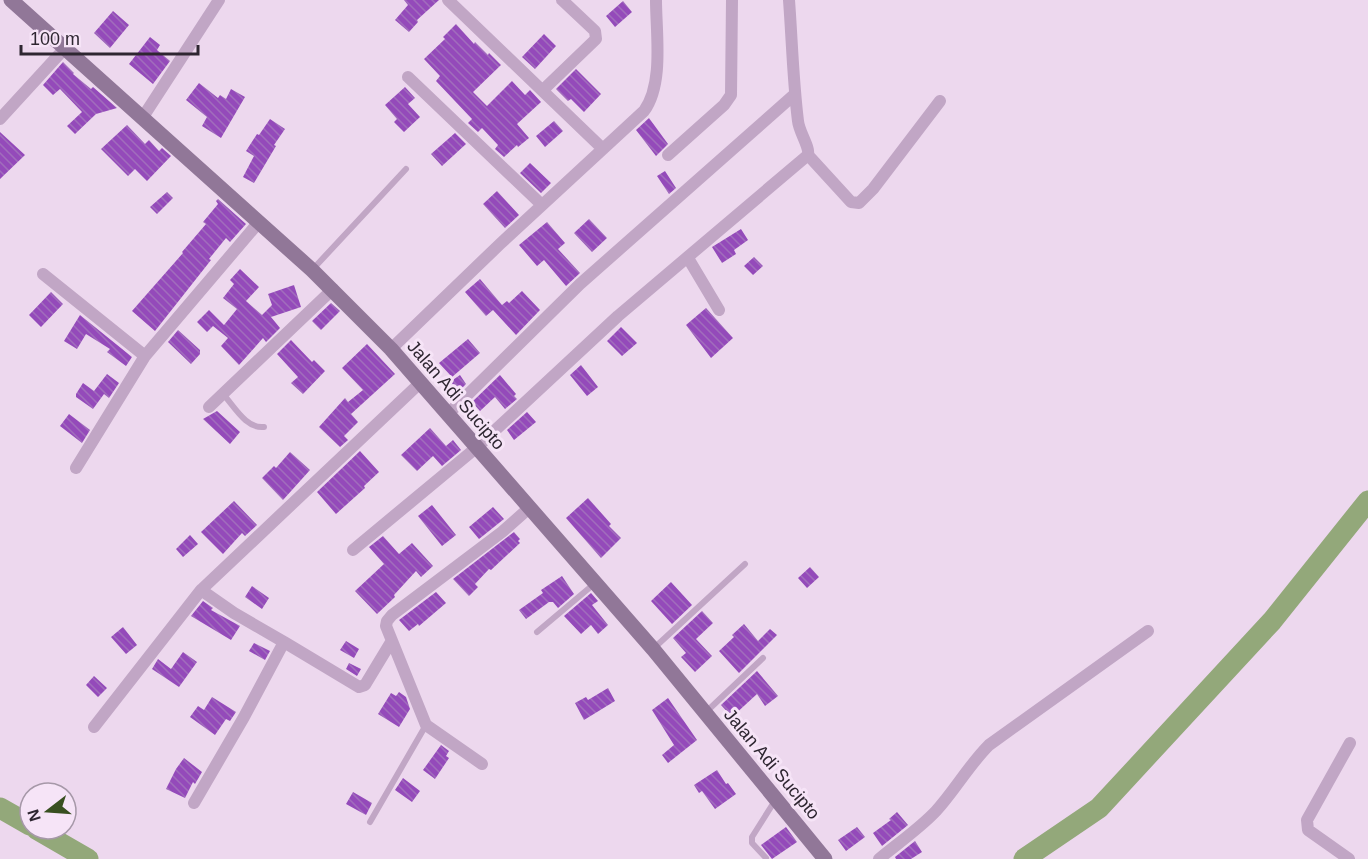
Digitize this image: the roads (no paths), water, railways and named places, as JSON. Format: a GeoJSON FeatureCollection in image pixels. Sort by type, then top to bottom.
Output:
{"type":"FeatureCollection","features":[{"type":"Feature","properties":{"kind":"street","name":"Jalan Adi Sucipto"},"geometry":{"type":"LineString","coordinates":[[11,0],[333,289],[391,349],[528,509],[653,649],[825,859]]}},
{"type":"Feature","properties":{"kind":"street"},"geometry":{"type":"LineString","coordinates":[[143,117],[219,0]]}},
{"type":"Feature","properties":{"kind":"street"},"geometry":{"type":"LineString","coordinates":[[448,0],[603,149]]}},
{"type":"Feature","properties":{"kind":"street"},"geometry":{"type":"LineString","coordinates":[[543,90],[596,39],[595,32],[562,0]]}},
{"type":"Feature","properties":{"kind":"street"},"geometry":{"type":"LineString","coordinates":[[391,349],[651,102],[656,65],[656,0]]}},
{"type":"Feature","properties":{"kind":"street"},"geometry":{"type":"LineString","coordinates":[[669,155],[729,100],[731,95],[732,0]]}},
{"type":"Feature","properties":{"kind":"street"},"geometry":{"type":"LineString","coordinates":[[353,550],[476,448],[618,316],[808,155],[809,150],[799,130],[789,0]]}},
{"type":"Feature","properties":{"kind":"street"},"geometry":{"type":"LineString","coordinates":[[0,119],[65,48]]}},
{"type":"Feature","properties":{"kind":"street"},"geometry":{"type":"LineString","coordinates":[[408,77],[542,205]]}},
{"type":"Feature","properties":{"kind":"street"},"geometry":{"type":"LineString","coordinates":[[447,415],[580,284],[795,94]]}},
{"type":"Feature","properties":{"kind":"street"},"geometry":{"type":"LineString","coordinates":[[808,155],[851,202],[859,203],[873,189],[940,101]]}},
{"type":"Feature","properties":{"kind":"street"},"geometry":{"type":"LineString","coordinates":[[76,468],[145,356],[259,222]]}},
{"type":"Feature","properties":{"kind":"street"},"geometry":{"type":"LineString","coordinates":[[688,258],[719,310]]}},
{"type":"Feature","properties":{"kind":"street"},"geometry":{"type":"LineString","coordinates":[[42,274],[145,356]]}},
{"type":"Feature","properties":{"kind":"street"},"geometry":{"type":"LineString","coordinates":[[209,407],[333,289]]}},
{"type":"Feature","properties":{"kind":"street"},"geometry":{"type":"LineString","coordinates":[[94,727],[201,590],[420,383]]}},
{"type":"Feature","properties":{"kind":"street"},"geometry":{"type":"LineString","coordinates":[[482,764],[440,737],[426,725],[386,626],[392,615],[502,532],[528,509]]}},
{"type":"Feature","properties":{"kind":"street"},"geometry":{"type":"LineString","coordinates":[[201,590],[234,614],[359,687],[365,685],[391,642]]}},
{"type":"Feature","properties":{"kind":"street"},"geometry":{"type":"LineString","coordinates":[[879,859],[918,828],[936,810],[960,783],[976,758],[989,745],[1148,631]]}},
{"type":"Feature","properties":{"kind":"street"},"geometry":{"type":"LineString","coordinates":[[194,803],[284,642]]}},
{"type":"Feature","properties":{"kind":"street"},"geometry":{"type":"LineString","coordinates":[[1349,859],[1308,830],[1306,825],[1350,743]]}},
{"type":"Feature","properties":{"kind":"lane"},"geometry":{"type":"LineString","coordinates":[[312,270],[406,169]]}},
{"type":"Feature","properties":{"kind":"lane"},"geometry":{"type":"LineString","coordinates":[[223,394],[249,423],[257,427],[264,427]]}},
{"type":"Feature","properties":{"kind":"lane"},"geometry":{"type":"LineString","coordinates":[[653,649],[745,564]]}},
{"type":"Feature","properties":{"kind":"lane"},"geometry":{"type":"LineString","coordinates":[[537,632],[594,584]]}},
{"type":"Feature","properties":{"kind":"lane"},"geometry":{"type":"LineString","coordinates":[[705,713],[763,658]]}},
{"type":"Feature","properties":{"kind":"lane"},"geometry":{"type":"LineString","coordinates":[[370,822],[426,725]]}},
{"type":"Feature","properties":{"kind":"lane"},"geometry":{"type":"LineString","coordinates":[[766,858],[752,843],[752,837],[776,798]]}},
{"type":"Feature","properties":{"kind":"waterway"},"geometry":{"type":"LineString","coordinates":[[1024,859],[1099,808],[1272,621],[1368,501]]}},
{"type":"Feature","properties":{"kind":"waterway"},"geometry":{"type":"LineString","coordinates":[[0,808],[18,818]]}},
{"type":"Feature","properties":{"kind":"waterway"},"geometry":{"type":"LineString","coordinates":[[57,841],[88,859]]}}]}
